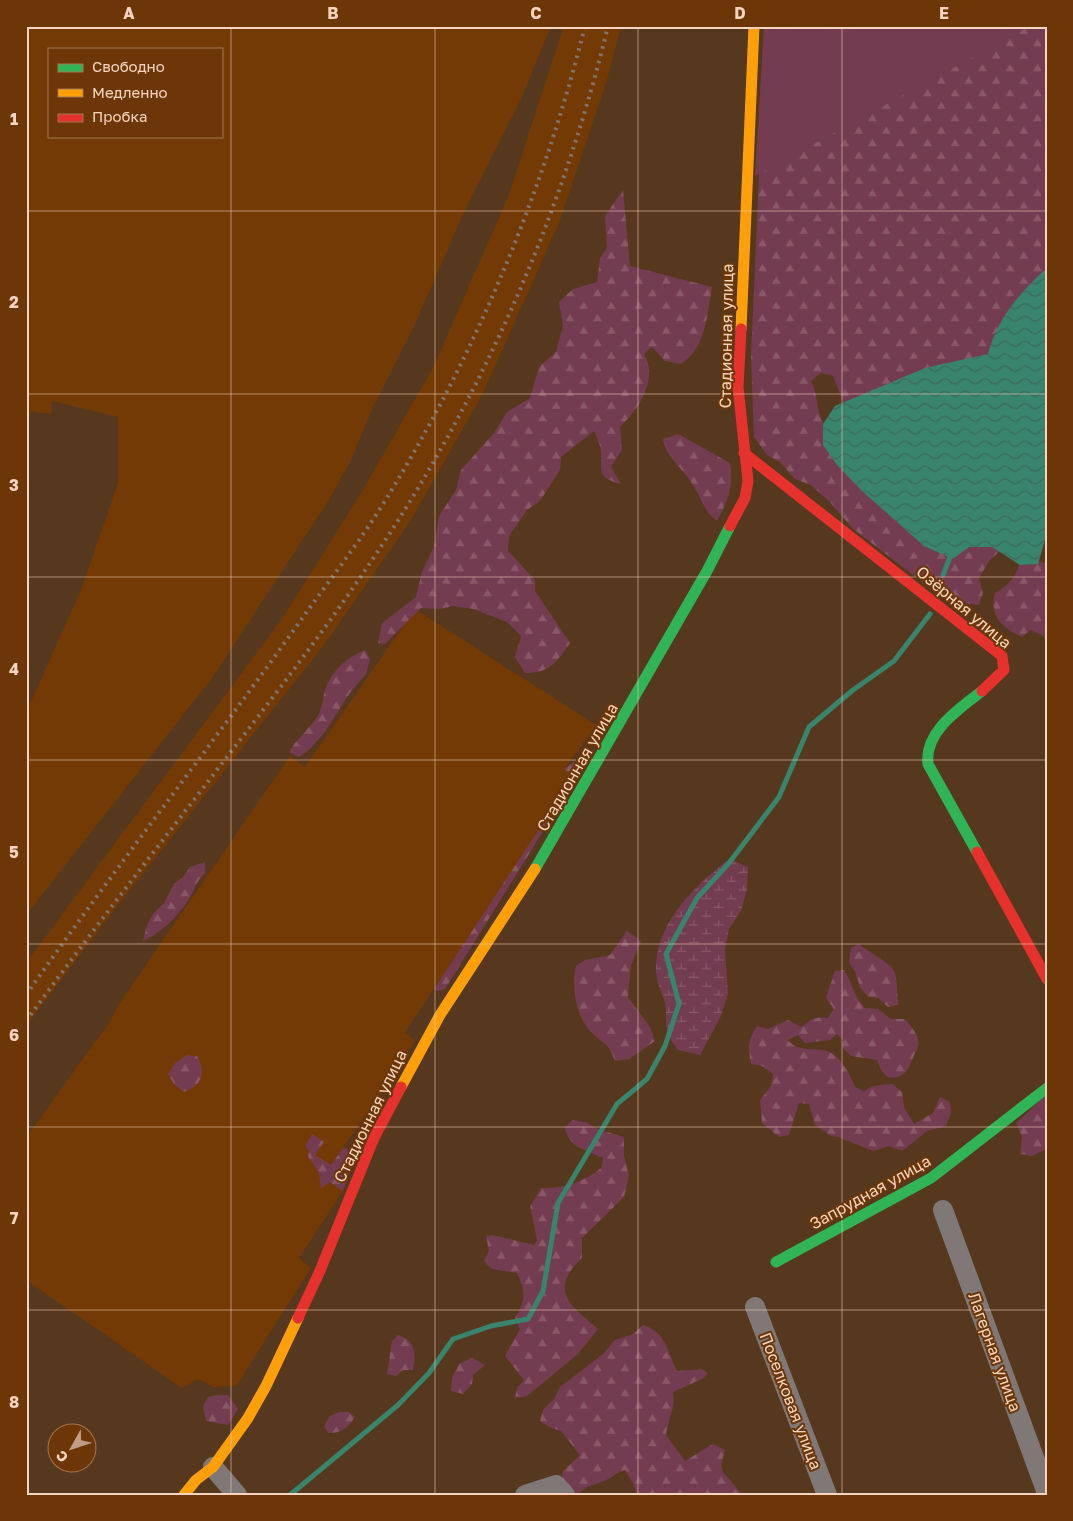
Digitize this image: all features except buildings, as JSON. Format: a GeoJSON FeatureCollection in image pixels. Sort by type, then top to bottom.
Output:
{"type":"FeatureCollection","features":[{"type":"Feature","properties":{"kind":"street","name":"Стадионная улица"},"geometry":{"type":"LineString","coordinates":[[184,1495],[196,1480],[213,1467],[248,1418],[266,1386],[319,1272],[374,1138],[440,1015],[553,841],[737,516],[745,498],[748,481],[738,386],[754,26]]}},
{"type":"Feature","properties":{"kind":"street","name":"Озёрная улица"},"geometry":{"type":"LineString","coordinates":[[744,453],[1002,656],[1004,670],[1000,676],[954,715],[935,735],[929,745],[928,764],[1047,979]]}},
{"type":"Feature","properties":{"kind":"street","name":"Запрудная улица"},"geometry":{"type":"LineString","coordinates":[[776,1262],[931,1178],[1047,1088]]}},
{"type":"Feature","properties":{"kind":"street","name":"Лагерная улица"},"geometry":{"type":"LineString","coordinates":[[943,1210],[1047,1493]]}},
{"type":"Feature","properties":{"kind":"street","name":"Поселковая улица"},"geometry":{"type":"LineString","coordinates":[[755,1307],[827,1495]]}},
{"type":"Feature","properties":{"kind":"street"},"geometry":{"type":"LineString","coordinates":[[213,1467],[237,1495]]}},
{"type":"Feature","properties":{"kind":"street"},"geometry":{"type":"LineString","coordinates":[[525,1495],[556,1485],[564,1495]]}},
{"type":"Feature","properties":{"kind":"shaded area"},"geometry":{"type":"Polygon","coordinates":[[[26,26],[551,26],[521,99],[464,212],[416,322],[374,405],[350,462],[327,503],[212,678],[27,914],[26,713],[81,590],[118,483],[118,417],[52,401],[51,414],[26,411],[26,26]]]}},
{"type":"Feature","properties":{"kind":"shaded area"},"geometry":{"type":"Polygon","coordinates":[[[564,26],[621,26],[607,80],[559,223],[482,395],[411,520],[324,645],[114,910],[26,1026],[26,963],[284,616],[364,488],[433,368],[508,197],[564,26]]]}},
{"type":"Feature","properties":{"kind":"shaded area"},"geometry":{"type":"Polygon","coordinates":[[[415,609],[596,725],[565,768],[575,777],[405,1032],[415,1041],[331,1166],[343,1191],[299,1258],[311,1268],[236,1386],[213,1387],[198,1379],[182,1388],[26,1280],[26,1138],[111,1020],[119,1004],[290,756],[305,767],[415,609]]]}},
{"type":"Feature","properties":{"kind":"green space"},"geometry":{"type":"Polygon","coordinates":[[[764,26],[1030,26],[755,176],[764,26]]]}},
{"type":"Feature","properties":{"kind":"green space"},"geometry":{"type":"Polygon","coordinates":[[[812,26],[1047,26],[1047,280],[1007,348],[845,407],[833,376],[821,373],[811,381],[821,418],[838,447],[1003,548],[989,561],[979,578],[983,593],[979,605],[958,602],[941,596],[853,529],[830,502],[811,485],[795,479],[780,462],[767,455],[754,437],[751,358],[760,152],[812,26]]]}},
{"type":"Feature","properties":{"kind":"green space"},"geometry":{"type":"Polygon","coordinates":[[[623,190],[630,266],[712,287],[704,330],[696,349],[689,357],[681,364],[665,361],[652,347],[644,354],[648,364],[648,384],[639,403],[620,427],[622,450],[611,467],[621,484],[606,478],[603,474],[601,470],[600,446],[594,431],[561,457],[560,470],[540,501],[527,510],[509,536],[508,551],[535,580],[535,591],[570,643],[552,666],[534,673],[525,673],[515,657],[521,636],[507,622],[473,609],[453,606],[439,609],[421,608],[385,644],[378,643],[382,623],[416,597],[422,572],[434,546],[439,516],[456,490],[461,470],[494,433],[507,412],[530,398],[539,367],[556,352],[563,325],[559,302],[573,289],[597,282],[600,258],[607,248],[605,216],[623,190]]]}},
{"type":"Feature","properties":{"kind":"green space"},"geometry":{"type":"Polygon","coordinates":[[[678,434],[730,463],[731,486],[717,521],[708,513],[691,482],[667,452],[663,439],[678,434]]]}},
{"type":"Feature","properties":{"kind":"green space"},"geometry":{"type":"Polygon","coordinates":[[[1047,550],[1047,641],[1042,635],[1030,630],[1022,637],[1009,630],[996,615],[994,601],[995,593],[1011,580],[1020,562],[1026,558],[1045,563],[1047,550]]]}},
{"type":"Feature","properties":{"kind":"green space"},"geometry":{"type":"Polygon","coordinates":[[[365,650],[370,659],[366,674],[349,694],[325,732],[310,749],[299,757],[289,752],[318,716],[325,690],[332,676],[346,661],[365,650]]]}},
{"type":"Feature","properties":{"kind":"green space"},"geometry":{"type":"Polygon","coordinates":[[[574,762],[580,772],[445,989],[438,991],[434,989],[574,776],[564,769],[574,762]]]}},
{"type":"Feature","properties":{"kind":"green space"},"geometry":{"type":"Polygon","coordinates":[[[729,859],[748,867],[747,889],[741,911],[729,929],[725,949],[728,994],[720,1018],[700,1055],[678,1050],[671,1040],[666,1027],[665,1003],[656,974],[657,953],[662,937],[679,907],[703,881],[729,859]]]}},
{"type":"Feature","properties":{"kind":"green space"},"geometry":{"type":"Polygon","coordinates":[[[205,862],[205,873],[199,879],[182,908],[162,929],[143,941],[147,925],[153,914],[164,903],[174,884],[183,877],[190,867],[205,862]]]}},
{"type":"Feature","properties":{"kind":"green space"},"geometry":{"type":"Polygon","coordinates":[[[627,931],[641,941],[631,965],[628,997],[650,1027],[655,1041],[629,1059],[615,1061],[607,1045],[594,1035],[583,1021],[576,1003],[574,984],[576,966],[585,960],[610,955],[627,931]]]}},
{"type":"Feature","properties":{"kind":"green space"},"geometry":{"type":"Polygon","coordinates":[[[859,944],[893,969],[896,977],[899,1005],[888,1007],[878,998],[868,997],[860,987],[855,971],[849,962],[851,948],[859,944]]]}},
{"type":"Feature","properties":{"kind":"green space"},"geometry":{"type":"Polygon","coordinates":[[[844,970],[865,1008],[878,1009],[891,1019],[905,1019],[915,1031],[918,1045],[907,1071],[901,1076],[887,1077],[881,1070],[877,1060],[851,1056],[842,1047],[843,1040],[837,1034],[830,1040],[805,1043],[798,1035],[788,1040],[798,1047],[824,1050],[833,1054],[845,1067],[855,1087],[864,1091],[873,1086],[892,1084],[902,1092],[904,1107],[914,1124],[933,1113],[940,1097],[950,1102],[951,1113],[946,1126],[927,1131],[902,1151],[889,1146],[873,1151],[831,1136],[815,1125],[809,1104],[799,1103],[789,1135],[779,1137],[762,1123],[760,1100],[771,1086],[773,1074],[762,1066],[751,1064],[749,1045],[757,1026],[768,1029],[788,1020],[801,1027],[813,1019],[828,1018],[834,1009],[826,998],[835,971],[844,970]]]}},
{"type":"Feature","properties":{"kind":"green space"},"geometry":{"type":"Polygon","coordinates":[[[187,1055],[197,1056],[202,1073],[199,1082],[184,1092],[174,1084],[168,1074],[175,1063],[187,1055]]]}},
{"type":"Feature","properties":{"kind":"green space"},"geometry":{"type":"Polygon","coordinates":[[[1047,1094],[1047,1149],[1032,1156],[1020,1154],[1022,1137],[1016,1123],[1047,1094]]]}},
{"type":"Feature","properties":{"kind":"green space"},"geometry":{"type":"Polygon","coordinates":[[[573,1120],[585,1122],[600,1130],[624,1137],[624,1156],[629,1176],[624,1197],[582,1238],[582,1258],[566,1280],[567,1298],[572,1306],[598,1329],[578,1354],[527,1396],[515,1398],[517,1388],[524,1380],[505,1356],[520,1329],[515,1318],[524,1296],[517,1273],[492,1269],[484,1261],[489,1251],[486,1236],[492,1235],[534,1245],[537,1240],[530,1206],[541,1188],[573,1184],[601,1168],[603,1158],[579,1147],[570,1140],[565,1127],[573,1120]]]}},
{"type":"Feature","properties":{"kind":"green space"},"geometry":{"type":"Polygon","coordinates":[[[312,1134],[324,1142],[315,1155],[331,1165],[343,1148],[347,1149],[353,1161],[343,1191],[329,1182],[321,1189],[319,1173],[308,1156],[309,1151],[305,1146],[312,1134]]]}},
{"type":"Feature","properties":{"kind":"green space"},"geometry":{"type":"Polygon","coordinates":[[[643,1325],[657,1332],[661,1337],[677,1371],[702,1369],[708,1374],[702,1379],[673,1392],[673,1408],[666,1435],[685,1461],[713,1444],[725,1450],[721,1466],[723,1472],[740,1492],[738,1495],[636,1495],[634,1485],[625,1470],[579,1493],[570,1492],[561,1483],[563,1471],[580,1455],[561,1431],[549,1427],[540,1421],[543,1410],[554,1399],[560,1387],[603,1354],[615,1340],[633,1334],[643,1325]]]}},
{"type":"Feature","properties":{"kind":"green space"},"geometry":{"type":"Polygon","coordinates":[[[398,1335],[404,1337],[411,1344],[414,1359],[413,1370],[403,1370],[396,1376],[387,1374],[392,1341],[398,1335]]]}},
{"type":"Feature","properties":{"kind":"green space"},"geometry":{"type":"Polygon","coordinates":[[[472,1358],[485,1365],[473,1375],[472,1384],[463,1394],[451,1391],[452,1378],[459,1364],[472,1358]]]}},
{"type":"Feature","properties":{"kind":"green space"},"geometry":{"type":"Polygon","coordinates":[[[228,1395],[238,1409],[228,1425],[206,1421],[203,1406],[208,1397],[228,1395]]]}},
{"type":"Feature","properties":{"kind":"green space"},"geometry":{"type":"Polygon","coordinates":[[[339,1412],[348,1412],[355,1417],[344,1430],[328,1433],[324,1426],[330,1416],[339,1412]]]}},
{"type":"Feature","properties":{"kind":"water"},"geometry":{"type":"Polygon","coordinates":[[[1047,268],[1047,533],[1038,564],[1020,565],[992,547],[969,547],[953,559],[924,546],[862,491],[837,465],[823,445],[823,424],[835,406],[925,368],[988,354],[997,329],[1011,307],[1047,268]]]}},
{"type":"Feature","properties":{"kind":"waterway"},"geometry":{"type":"LineString","coordinates":[[943,575],[952,552]]}},
{"type":"Feature","properties":{"kind":"waterway"},"geometry":{"type":"LineString","coordinates":[[290,1495],[398,1405],[429,1373],[453,1339],[491,1326],[528,1319],[543,1291],[558,1203],[617,1104],[647,1079],[665,1046],[679,1004],[666,954],[697,898],[729,863],[779,797],[809,727],[853,690],[894,661],[930,614]]}},
{"type":"Feature","properties":{"kind":"railway"},"geometry":{"type":"LineString","coordinates":[[26,995],[353,548],[383,504],[416,448],[476,333],[527,213],[549,151],[585,26]]}},
{"type":"Feature","properties":{"kind":"railway"},"geometry":{"type":"LineString","coordinates":[[26,1021],[117,899],[271,700],[359,580],[413,497],[466,404],[492,352],[538,246],[577,137],[608,26]]}},
{"type":"Feature","properties":{"kind":"traffic: fast"},"geometry":{"type":"LineString","coordinates":[[535,869],[707,571],[730,526]]}},
{"type":"Feature","properties":{"kind":"traffic: fast"},"geometry":{"type":"LineString","coordinates":[[977,852],[928,764],[928,752],[937,732],[945,722],[982,691]]}},
{"type":"Feature","properties":{"kind":"traffic: fast"},"geometry":{"type":"LineString","coordinates":[[776,1262],[931,1178],[1047,1088]]}},
{"type":"Feature","properties":{"kind":"traffic: slow"},"geometry":{"type":"LineString","coordinates":[[741,329],[754,26]]}},
{"type":"Feature","properties":{"kind":"traffic: slow"},"geometry":{"type":"LineString","coordinates":[[401,1087],[440,1015],[535,869]]}},
{"type":"Feature","properties":{"kind":"traffic: slow"},"geometry":{"type":"LineString","coordinates":[[184,1495],[196,1480],[213,1467],[248,1418],[266,1386],[298,1318]]}},
{"type":"Feature","properties":{"kind":"traffic: jam"},"geometry":{"type":"LineString","coordinates":[[730,526],[745,498],[748,481],[738,387],[741,329]]}},
{"type":"Feature","properties":{"kind":"traffic: jam"},"geometry":{"type":"LineString","coordinates":[[744,453],[1002,656],[1004,670],[982,691]]}},
{"type":"Feature","properties":{"kind":"traffic: jam"},"geometry":{"type":"LineString","coordinates":[[977,852],[1047,979]]}},
{"type":"Feature","properties":{"kind":"traffic: jam"},"geometry":{"type":"LineString","coordinates":[[298,1318],[319,1273],[374,1138],[401,1087]]}}]}
